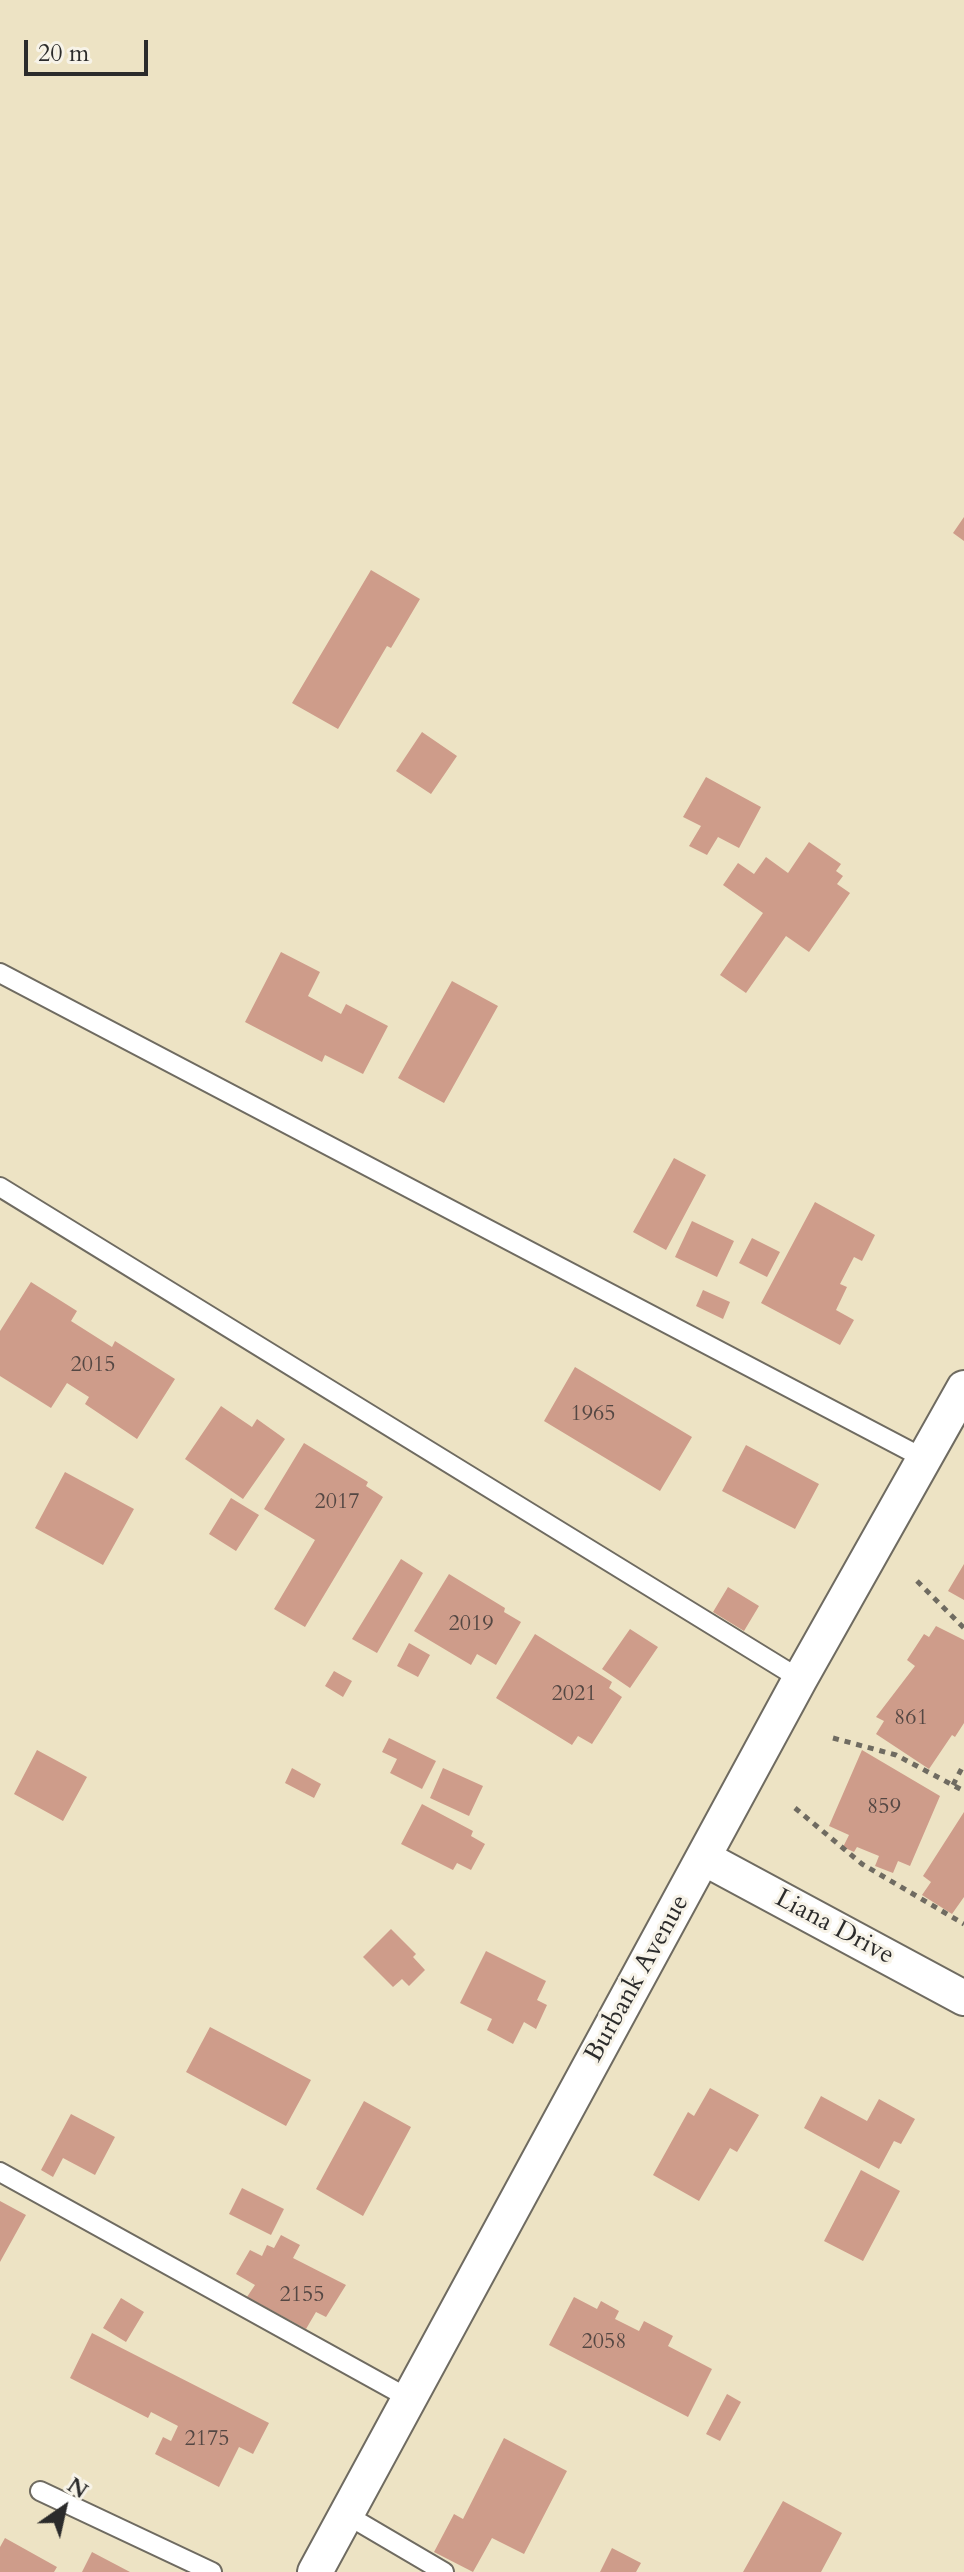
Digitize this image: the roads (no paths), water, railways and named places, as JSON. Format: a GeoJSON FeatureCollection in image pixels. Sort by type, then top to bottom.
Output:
{"type":"FeatureCollection","features":[{"type":"Feature","properties":{"kind":"street","name":"Burbank Avenue"},"geometry":{"type":"LineString","coordinates":[[315,2572],[800,1679],[964,1388]]}},
{"type":"Feature","properties":{"kind":"street","name":"Liana Drive"},"geometry":{"type":"LineString","coordinates":[[704,1858],[964,1998]]}},
{"type":"Feature","properties":{"kind":"lane"},"geometry":{"type":"LineString","coordinates":[[0,973],[925,1459]]}},
{"type":"Feature","properties":{"kind":"lane"},"geometry":{"type":"LineString","coordinates":[[0,1187],[800,1679]]}},
{"type":"Feature","properties":{"kind":"lane"},"geometry":{"type":"LineString","coordinates":[[0,2172],[410,2399]]}},
{"type":"Feature","properties":{"kind":"lane"},"geometry":{"type":"LineString","coordinates":[[40,2491],[212,2572]]}},
{"type":"Feature","properties":{"kind":"lane"},"geometry":{"type":"LineString","coordinates":[[347,2515],[444,2572]]}}]}
